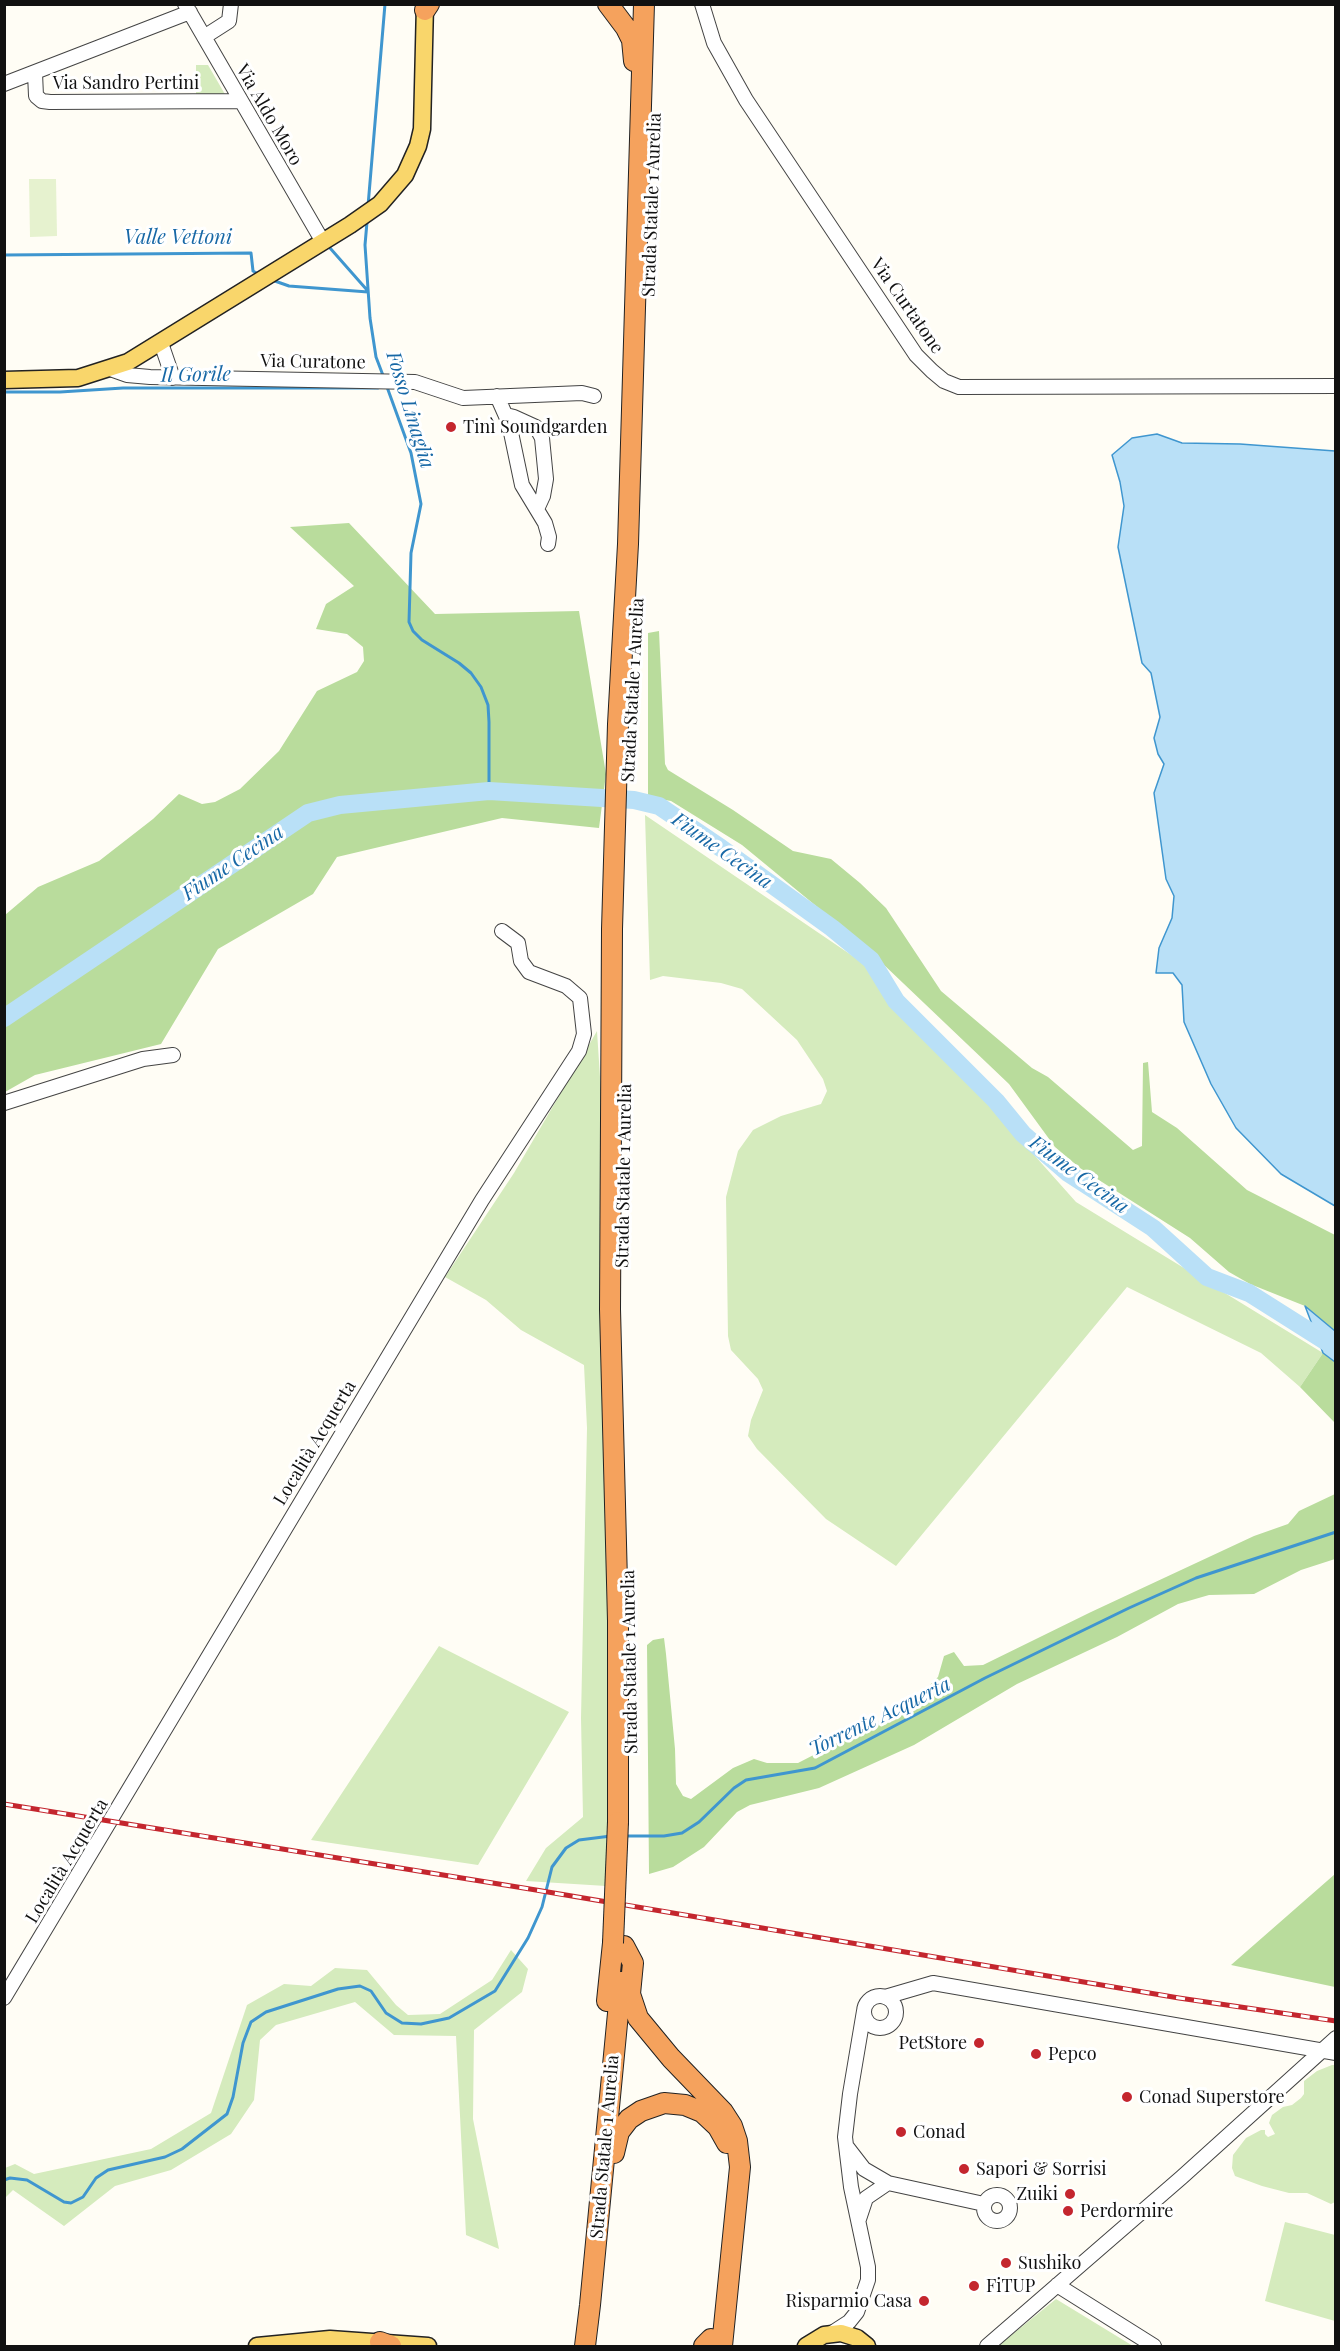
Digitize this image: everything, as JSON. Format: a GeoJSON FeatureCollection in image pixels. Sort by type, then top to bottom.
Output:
{"type":"FeatureCollection","features":[{"type":"Feature","properties":{"kind":"highway"},"geometry":{"type":"LineString","coordinates":[[608,4],[622,21],[632,40],[635,64],[634,96],[642,105]]}},
{"type":"Feature","properties":{"kind":"highway","name":"Strada Statale 1 Aurelia"},"geometry":{"type":"LineString","coordinates":[[572,2346],[581,2321],[603,2179],[621,1944],[625,1659],[619,929],[644,4]]}},
{"type":"Feature","properties":{"kind":"highway","name":"Strada Statale 1 Aurelia"},"geometry":{"type":"LineString","coordinates":[[625,724],[645,417],[657,4]]}},
{"type":"Feature","properties":{"kind":"highway"},"geometry":{"type":"LineString","coordinates":[[621,1944],[633,1963],[630,1994],[638,2018],[671,2058],[723,2112],[732,2126],[737,2141],[740,2167],[717,2344]]}},
{"type":"Feature","properties":{"kind":"highway","name":"Strada Statale 1 Aurelia"},"geometry":{"type":"LineString","coordinates":[[585,2346],[581,2321],[621,1944]]}},
{"type":"Feature","properties":{"kind":"highway"},"geometry":{"type":"LineString","coordinates":[[603,2179],[612,2165],[619,2132],[629,2119],[641,2111],[664,2103],[685,2104],[702,2112],[718,2127],[727,2145],[730,2167],[717,2344]]}},
{"type":"Feature","properties":{"kind":"main road"},"geometry":{"type":"LineString","coordinates":[[4,380],[68,379],[110,369],[138,357],[380,204],[405,175],[418,146],[422,129],[426,6]]}},
{"type":"Feature","properties":{"kind":"main road"},"geometry":{"type":"LineString","coordinates":[[806,2346],[816,2338],[832,2333],[849,2335],[866,2345]]}},
{"type":"Feature","properties":{"kind":"main road"},"geometry":{"type":"LineString","coordinates":[[257,2346],[330,2339],[428,2346]]}},
{"type":"Feature","properties":{"kind":"street"},"geometry":{"type":"LineString","coordinates":[[204,37],[229,21],[231,4]]}},
{"type":"Feature","properties":{"kind":"street","name":"Via Curtatone"},"geometry":{"type":"LineString","coordinates":[[702,4],[714,43],[746,100],[916,354],[944,381],[959,387],[1335,386]]}},
{"type":"Feature","properties":{"kind":"street"},"geometry":{"type":"LineString","coordinates":[[4,84],[188,8]]}},
{"type":"Feature","properties":{"kind":"street","name":"Via Aldo Moro"},"geometry":{"type":"LineString","coordinates":[[188,8],[323,242]]}},
{"type":"Feature","properties":{"kind":"street","name":"Via Sandro Pertini"},"geometry":{"type":"LineString","coordinates":[[35,73],[36,96],[42,101],[241,101]]}},
{"type":"Feature","properties":{"kind":"street"},"geometry":{"type":"LineString","coordinates":[[161,344],[173,378]]}},
{"type":"Feature","properties":{"kind":"street","name":"Via Curatone"},"geometry":{"type":"LineString","coordinates":[[110,369],[127,375],[173,378],[420,382],[464,398],[582,393],[594,396]]}},
{"type":"Feature","properties":{"kind":"street"},"geometry":{"type":"LineString","coordinates":[[497,396],[506,415],[522,485],[548,530],[548,544]]}},
{"type":"Feature","properties":{"kind":"street"},"geometry":{"type":"LineString","coordinates":[[506,415],[536,427],[542,438],[546,479],[543,496],[537,509]]}},
{"type":"Feature","properties":{"kind":"street","name":"Località Acquerta"},"geometry":{"type":"LineString","coordinates":[[4,1998],[482,1200],[579,1051],[584,1034],[580,998],[566,986],[529,972],[520,961],[518,943],[502,931]]}},
{"type":"Feature","properties":{"kind":"street"},"geometry":{"type":"LineString","coordinates":[[4,1103],[143,1059],[173,1055]]}},
{"type":"Feature","properties":{"kind":"street"},"geometry":{"type":"LineString","coordinates":[[832,2333],[849,2322],[857,2312],[868,2280],[868,2267],[851,2187],[845,2137],[864,2012],[867,2004],[873,1998],[885,1997],[933,1983],[1330,2051]]}},
{"type":"Feature","properties":{"kind":"street"},"geometry":{"type":"LineString","coordinates":[[855,2066],[864,2048],[891,2024],[918,1987]]}},
{"type":"Feature","properties":{"kind":"street"},"geometry":{"type":"LineString","coordinates":[[885,1997],[894,2005],[896,2017]]}},
{"type":"Feature","properties":{"kind":"street"},"geometry":{"type":"LineString","coordinates":[[864,2012],[868,2023],[875,2028],[884,2028]]}},
{"type":"Feature","properties":{"kind":"street"},"geometry":{"type":"LineString","coordinates":[[987,2346],[1330,2051],[1335,2038]]}},
{"type":"Feature","properties":{"kind":"street"},"geometry":{"type":"LineString","coordinates":[[846,2145],[864,2169],[888,2183],[984,2204]]}},
{"type":"Feature","properties":{"kind":"street"},"geometry":{"type":"LineString","coordinates":[[859,2223],[866,2198],[888,2183]]}},
{"type":"Feature","properties":{"kind":"street"},"geometry":{"type":"LineString","coordinates":[[1058,2285],[1154,2346]]}},
{"type":"Feature","properties":{"kind":"street"},"geometry":{"type":"LineString","coordinates":[[857,2312],[858,2329],[866,2345]]}},
{"type":"Feature","properties":{"kind":"green space"},"geometry":{"type":"Polygon","coordinates":[[[196,65],[208,65],[226,96],[196,96],[196,65]]]}},
{"type":"Feature","properties":{"kind":"green space"},"geometry":{"type":"Polygon","coordinates":[[[29,179],[56,179],[57,236],[30,237],[29,179]]]}},
{"type":"Feature","properties":{"kind":"green space"},"geometry":{"type":"Polygon","coordinates":[[[349,523],[435,614],[579,611],[606,774],[599,828],[502,818],[337,857],[313,894],[218,949],[161,1044],[35,1075],[5,1092],[5,915],[38,887],[99,861],[153,819],[179,794],[202,804],[215,802],[240,789],[279,751],[317,691],[357,672],[364,661],[363,647],[347,634],[316,629],[326,604],[354,586],[290,527],[349,523]]]}},
{"type":"Feature","properties":{"kind":"green space"},"geometry":{"type":"Polygon","coordinates":[[[659,631],[665,764],[668,770],[793,851],[831,859],[886,908],[941,991],[1032,1068],[1048,1077],[1133,1150],[1142,1146],[1143,1063],[1148,1062],[1152,1112],[1177,1128],[1247,1190],[1335,1235],[1335,1331],[1305,1306],[1250,1284],[1229,1272],[1190,1238],[1080,1168],[1055,1147],[1009,1084],[861,943],[742,845],[671,801],[648,797],[648,633],[659,631]]]}},
{"type":"Feature","properties":{"kind":"green space"},"geometry":{"type":"Polygon","coordinates":[[[645,815],[863,963],[1076,1202],[1323,1353],[1300,1387],[1261,1353],[1127,1287],[896,1566],[826,1519],[757,1449],[748,1436],[751,1420],[763,1390],[758,1379],[731,1350],[728,1336],[726,1197],[738,1151],[753,1130],[781,1116],[821,1104],[827,1091],[823,1079],[797,1040],[742,989],[721,983],[663,976],[650,980],[645,815]]]}},
{"type":"Feature","properties":{"kind":"green space"},"geometry":{"type":"Polygon","coordinates":[[[597,1031],[603,1123],[609,1700],[606,1886],[526,1881],[546,1848],[583,1817],[581,1718],[587,1428],[584,1365],[521,1330],[486,1300],[445,1277],[514,1173],[597,1031]]]}},
{"type":"Feature","properties":{"kind":"green space"},"geometry":{"type":"Polygon","coordinates":[[[1323,1353],[1335,1362],[1335,1423],[1300,1387],[1323,1353]]]}},
{"type":"Feature","properties":{"kind":"green space"},"geometry":{"type":"Polygon","coordinates":[[[1335,1494],[1335,1559],[1301,1570],[1254,1594],[1209,1595],[1178,1604],[1117,1637],[1017,1684],[914,1745],[819,1788],[750,1805],[737,1812],[704,1847],[673,1867],[649,1874],[647,1645],[653,1640],[664,1638],[675,1749],[676,1784],[683,1796],[691,1799],[733,1768],[754,1759],[767,1763],[798,1763],[907,1707],[938,1677],[944,1656],[954,1652],[964,1666],[983,1665],[1254,1536],[1288,1524],[1299,1511],[1335,1494]]]}},
{"type":"Feature","properties":{"kind":"green space"},"geometry":{"type":"Polygon","coordinates":[[[439,1646],[569,1712],[478,1865],[311,1840],[439,1646]]]}},
{"type":"Feature","properties":{"kind":"green space"},"geometry":{"type":"Polygon","coordinates":[[[1335,1874],[1335,1987],[1231,1965],[1335,1874]]]}},
{"type":"Feature","properties":{"kind":"green space"},"geometry":{"type":"Polygon","coordinates":[[[511,1950],[528,1969],[522,1992],[474,2030],[473,2119],[499,2249],[466,2235],[456,2036],[394,2035],[355,2002],[276,2025],[260,2040],[254,2100],[231,2134],[171,2170],[115,2186],[64,2226],[13,2190],[5,2198],[5,2168],[15,2164],[34,2174],[151,2149],[211,2113],[247,2005],[284,1984],[311,1986],[335,1968],[367,1970],[396,2005],[408,2015],[440,2014],[492,1980],[511,1950]]]}},
{"type":"Feature","properties":{"kind":"green space"},"geometry":{"type":"Polygon","coordinates":[[[1336,2065],[1335,2202],[1331,2204],[1307,2193],[1289,2193],[1235,2176],[1232,2168],[1233,2155],[1246,2138],[1261,2130],[1265,2130],[1268,2137],[1275,2134],[1269,2123],[1272,2115],[1301,2098],[1304,2094],[1304,2081],[1317,2071],[1336,2065]]]}},
{"type":"Feature","properties":{"kind":"green space"},"geometry":{"type":"Polygon","coordinates":[[[1285,2222],[1335,2235],[1335,2321],[1265,2301],[1285,2222]]]}},
{"type":"Feature","properties":{"kind":"green space"},"geometry":{"type":"Polygon","coordinates":[[[1056,2299],[1133,2346],[998,2346],[1056,2299]]]}},
{"type":"Feature","properties":{"kind":"water"},"geometry":{"type":"Polygon","coordinates":[[[1157,434],[1182,443],[1240,444],[1335,451],[1335,1206],[1281,1174],[1236,1128],[1211,1084],[1184,1022],[1182,985],[1173,973],[1156,973],[1159,948],[1172,918],[1174,896],[1166,879],[1154,793],[1164,764],[1158,754],[1154,738],[1160,717],[1151,673],[1142,663],[1118,547],[1124,506],[1112,455],[1132,438],[1157,434]]]}},
{"type":"Feature","properties":{"kind":"water"},"geometry":{"type":"Polygon","coordinates":[[[1305,1306],[1335,1331],[1335,1362],[1323,1353],[1305,1306]]]}},
{"type":"Feature","properties":{"kind":"waterway","name":"Fosso Linaglia"},"geometry":{"type":"LineString","coordinates":[[368,206],[385,4]]}},
{"type":"Feature","properties":{"kind":"waterway","name":"Fosso Linaglia"},"geometry":{"type":"LineString","coordinates":[[367,222],[365,245],[370,318],[376,357],[384,378]]}},
{"type":"Feature","properties":{"kind":"waterway"},"geometry":{"type":"LineString","coordinates":[[330,248],[367,290]]}},
{"type":"Feature","properties":{"kind":"waterway","name":"Valle Vettoni"},"geometry":{"type":"LineString","coordinates":[[4,255],[251,253],[253,271],[258,274]]}},
{"type":"Feature","properties":{"kind":"waterway","name":"Valle Vettoni"},"geometry":{"type":"LineString","coordinates":[[272,280],[289,286],[368,292]]}},
{"type":"Feature","properties":{"kind":"waterway","name":"Fosso Linaglia"},"geometry":{"type":"LineString","coordinates":[[387,387],[411,453],[421,504],[411,553],[409,622],[413,631],[422,640],[459,663],[471,673],[481,687],[488,705],[489,791]]}},
{"type":"Feature","properties":{"kind":"waterway","name":"Il Gorile"},"geometry":{"type":"LineString","coordinates":[[4,392],[60,392],[123,388],[378,388]]}},
{"type":"Feature","properties":{"kind":"waterway","name":"Fiume Cecina"},"geometry":{"type":"LineString","coordinates":[[4,1018],[308,813],[340,805],[489,791],[634,800],[659,806],[832,928],[871,960],[896,1001],[996,1101],[1023,1134],[1068,1173],[1153,1228],[1207,1277],[1249,1293],[1336,1348]]}},
{"type":"Feature","properties":{"kind":"waterway","name":"Torrente Acquerta"},"geometry":{"type":"LineString","coordinates":[[624,1836],[664,1836],[682,1833],[699,1822],[734,1788],[746,1780],[815,1768],[985,1678],[1129,1608],[1196,1578],[1336,1532]]}},
{"type":"Feature","properties":{"kind":"waterway","name":"Torrente Acquerta"},"geometry":{"type":"LineString","coordinates":[[4,2180],[10,2178],[27,2180],[64,2202],[71,2203],[83,2197],[96,2178],[108,2170],[165,2157],[182,2149],[227,2114],[233,2097],[243,2043],[251,2022],[266,2012],[338,1989],[360,1986],[371,1991],[386,2013],[402,2023],[421,2024],[449,2018],[495,1991],[528,1938],[542,1907],[552,1867],[566,1848],[579,1840],[611,1836]]}},
{"type":"Feature","properties":{"kind":"railway"},"geometry":{"type":"LineString","coordinates":[[4,1804],[536,1890],[1179,1998],[1336,2021]]}},
{"type":"Feature","properties":{"kind":"place","name":"Tinì Soundgarden"},"geometry":{"type":"Point","coordinates":[451,427]}},
{"type":"Feature","properties":{"kind":"place","name":"PetStore"},"geometry":{"type":"Point","coordinates":[979,2043]}},
{"type":"Feature","properties":{"kind":"place","name":"Pepco"},"geometry":{"type":"Point","coordinates":[1036,2054]}},
{"type":"Feature","properties":{"kind":"place","name":"Conad Superstore"},"geometry":{"type":"Point","coordinates":[1127,2097]}},
{"type":"Feature","properties":{"kind":"place","name":"Conad"},"geometry":{"type":"Point","coordinates":[901,2132]}},
{"type":"Feature","properties":{"kind":"place","name":"Sapori & Sorrisi"},"geometry":{"type":"Point","coordinates":[964,2169]}},
{"type":"Feature","properties":{"kind":"place","name":"Zuiki"},"geometry":{"type":"Point","coordinates":[1070,2194]}},
{"type":"Feature","properties":{"kind":"place","name":"Perdormire"},"geometry":{"type":"Point","coordinates":[1068,2211]}},
{"type":"Feature","properties":{"kind":"place","name":"Sushiko"},"geometry":{"type":"Point","coordinates":[1006,2263]}},
{"type":"Feature","properties":{"kind":"place","name":"FiTUP"},"geometry":{"type":"Point","coordinates":[974,2286]}},
{"type":"Feature","properties":{"kind":"place","name":"Risparmio Casa"},"geometry":{"type":"Point","coordinates":[924,2301]}}]}
